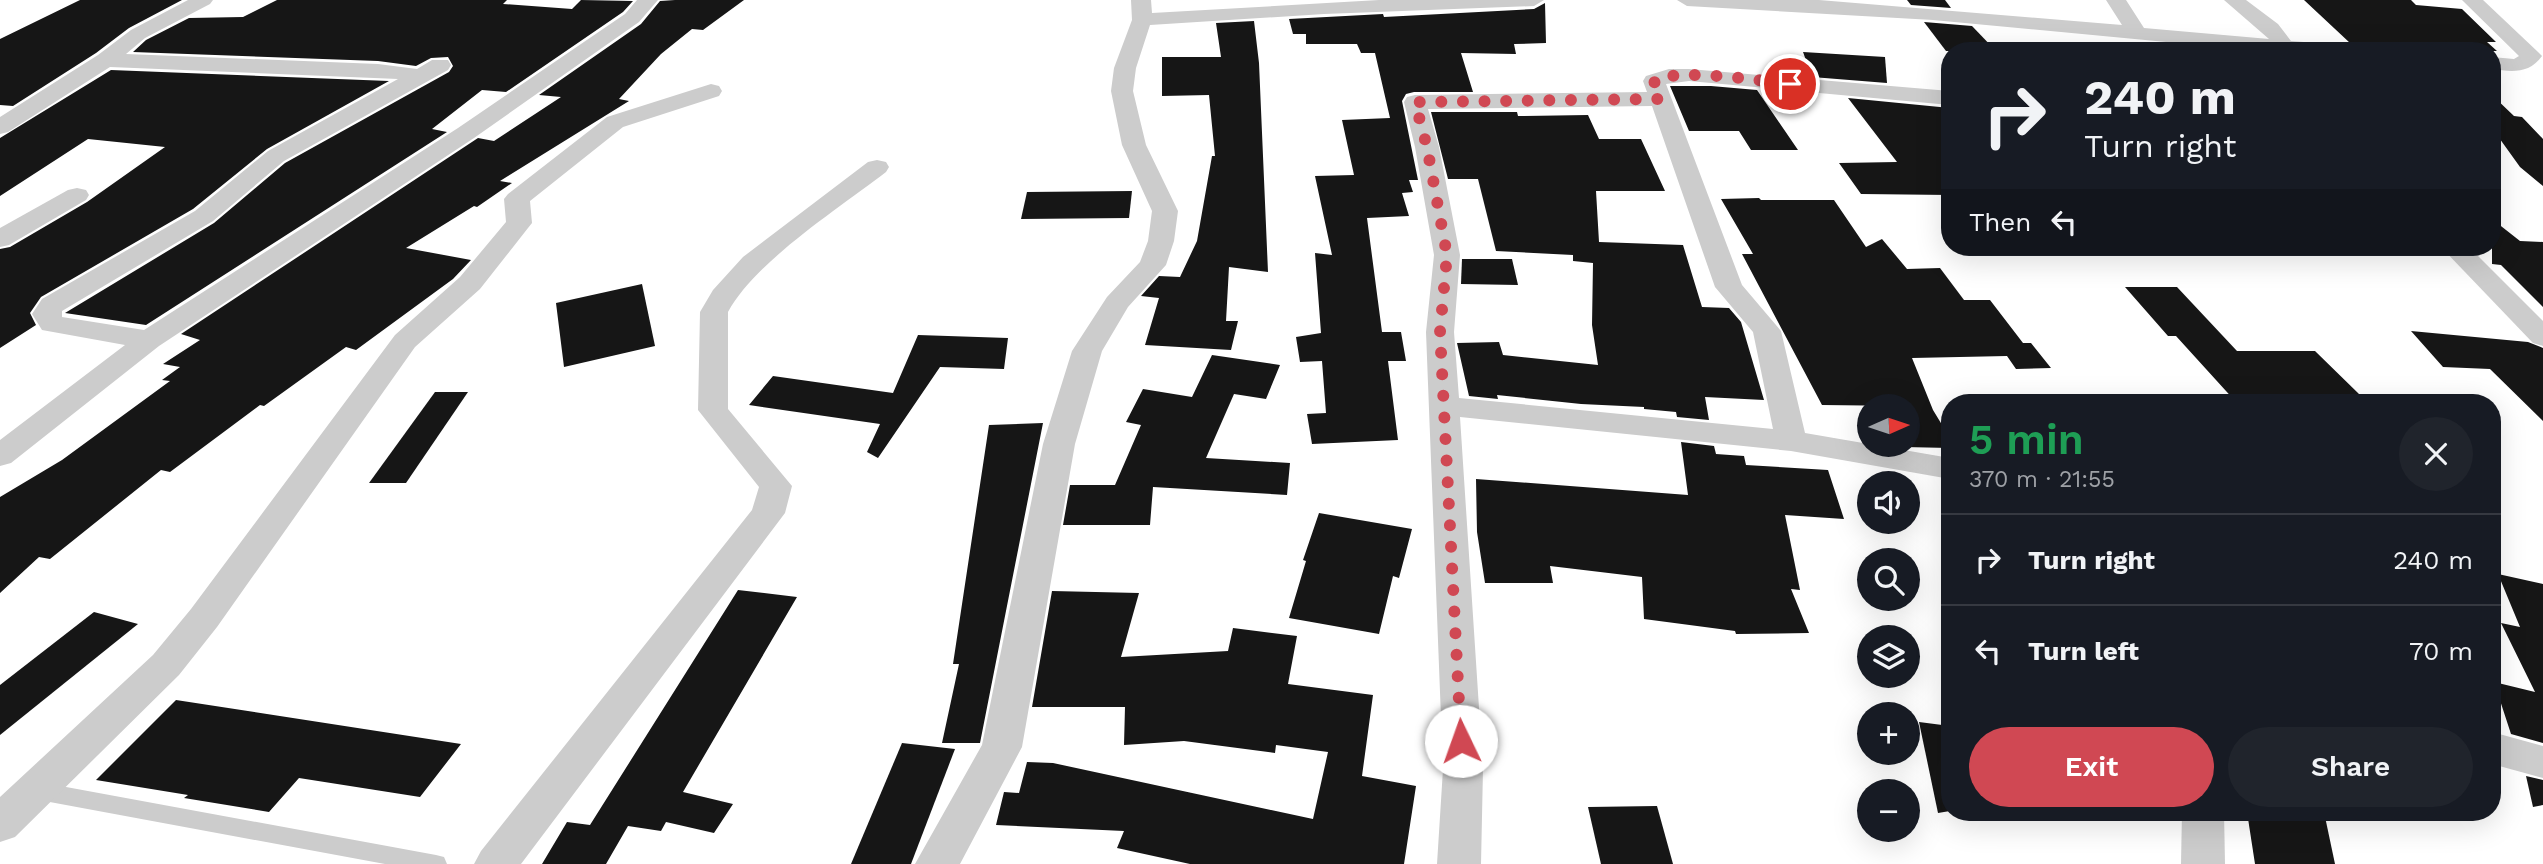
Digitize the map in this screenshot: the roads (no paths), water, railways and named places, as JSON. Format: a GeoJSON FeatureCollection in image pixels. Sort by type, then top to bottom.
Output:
{"type":"FeatureCollection","features":[{"type":"Feature","properties":{"kind":"street"},"geometry":{"type":"LineString","coordinates":[[0,127],[106,60],[138,34],[203,0]]}},
{"type":"Feature","properties":{"kind":"street"},"geometry":{"type":"LineString","coordinates":[[0,456],[149,340],[403,171],[466,133],[632,18],[648,0]]}},
{"type":"Feature","properties":{"kind":"street"},"geometry":{"type":"LineString","coordinates":[[936,864],[1002,747],[1059,444],[1087,351],[1117,303],[1153,265],[1161,241],[1165,211],[1133,145],[1122,91],[1125,68],[1141,10],[1324,8],[1534,0]]}},
{"type":"Feature","properties":{"kind":"street"},"geometry":{"type":"LineString","coordinates":[[1687,0],[1764,1],[1973,16],[2228,42]]}},
{"type":"Feature","properties":{"kind":"street"},"geometry":{"type":"LineString","coordinates":[[1960,0],[1973,16]]}},
{"type":"Feature","properties":{"kind":"street"},"geometry":{"type":"LineString","coordinates":[[2116,0],[2136,31]]}},
{"type":"Feature","properties":{"kind":"street"},"geometry":{"type":"LineString","coordinates":[[2234,0],[2271,28],[2282,42]]}},
{"type":"Feature","properties":{"kind":"street"},"geometry":{"type":"LineString","coordinates":[[2472,0],[2531,56],[2526,63],[2519,66],[2501,64]]}},
{"type":"Feature","properties":{"kind":"street"},"geometry":{"type":"LineString","coordinates":[[106,60],[430,71],[276,156],[204,216],[52,305],[46,314],[52,324],[149,340]]}},
{"type":"Feature","properties":{"kind":"street"},"geometry":{"type":"LineString","coordinates":[[1791,441],[1767,331],[1729,287],[1654,81],[1669,76],[1689,75],[1941,97]]}},
{"type":"Feature","properties":{"kind":"street"},"geometry":{"type":"LineString","coordinates":[[0,824],[174,656],[405,341],[470,283],[504,243],[519,223],[517,199],[615,122],[710,90]]}},
{"type":"Feature","properties":{"kind":"street"},"geometry":{"type":"LineString","coordinates":[[1460,864],[1463,769],[1440,332],[1447,255],[1427,147],[1415,102],[1661,99]]}},
{"type":"Feature","properties":{"kind":"street"},"geometry":{"type":"LineString","coordinates":[[496,864],[768,513],[776,486],[713,410],[714,312],[723,296],[752,263],[877,167]]}},
{"type":"Feature","properties":{"kind":"street"},"geometry":{"type":"LineString","coordinates":[[0,239],[76,195]]}},
{"type":"Feature","properties":{"kind":"street"},"geometry":{"type":"LineString","coordinates":[[2463,256],[2543,337]]}},
{"type":"Feature","properties":{"kind":"street"},"geometry":{"type":"LineString","coordinates":[[1443,406],[1791,441],[1941,467]]}},
{"type":"Feature","properties":{"kind":"street"},"geometry":{"type":"LineString","coordinates":[[2501,750],[2543,762]]}},
{"type":"Feature","properties":{"kind":"street"},"geometry":{"type":"LineString","coordinates":[[2203,821],[2203,864]]}},
{"type":"Feature","properties":{"kind":"lane"},"geometry":{"type":"LineString","coordinates":[[35,790],[436,864]]}}]}
